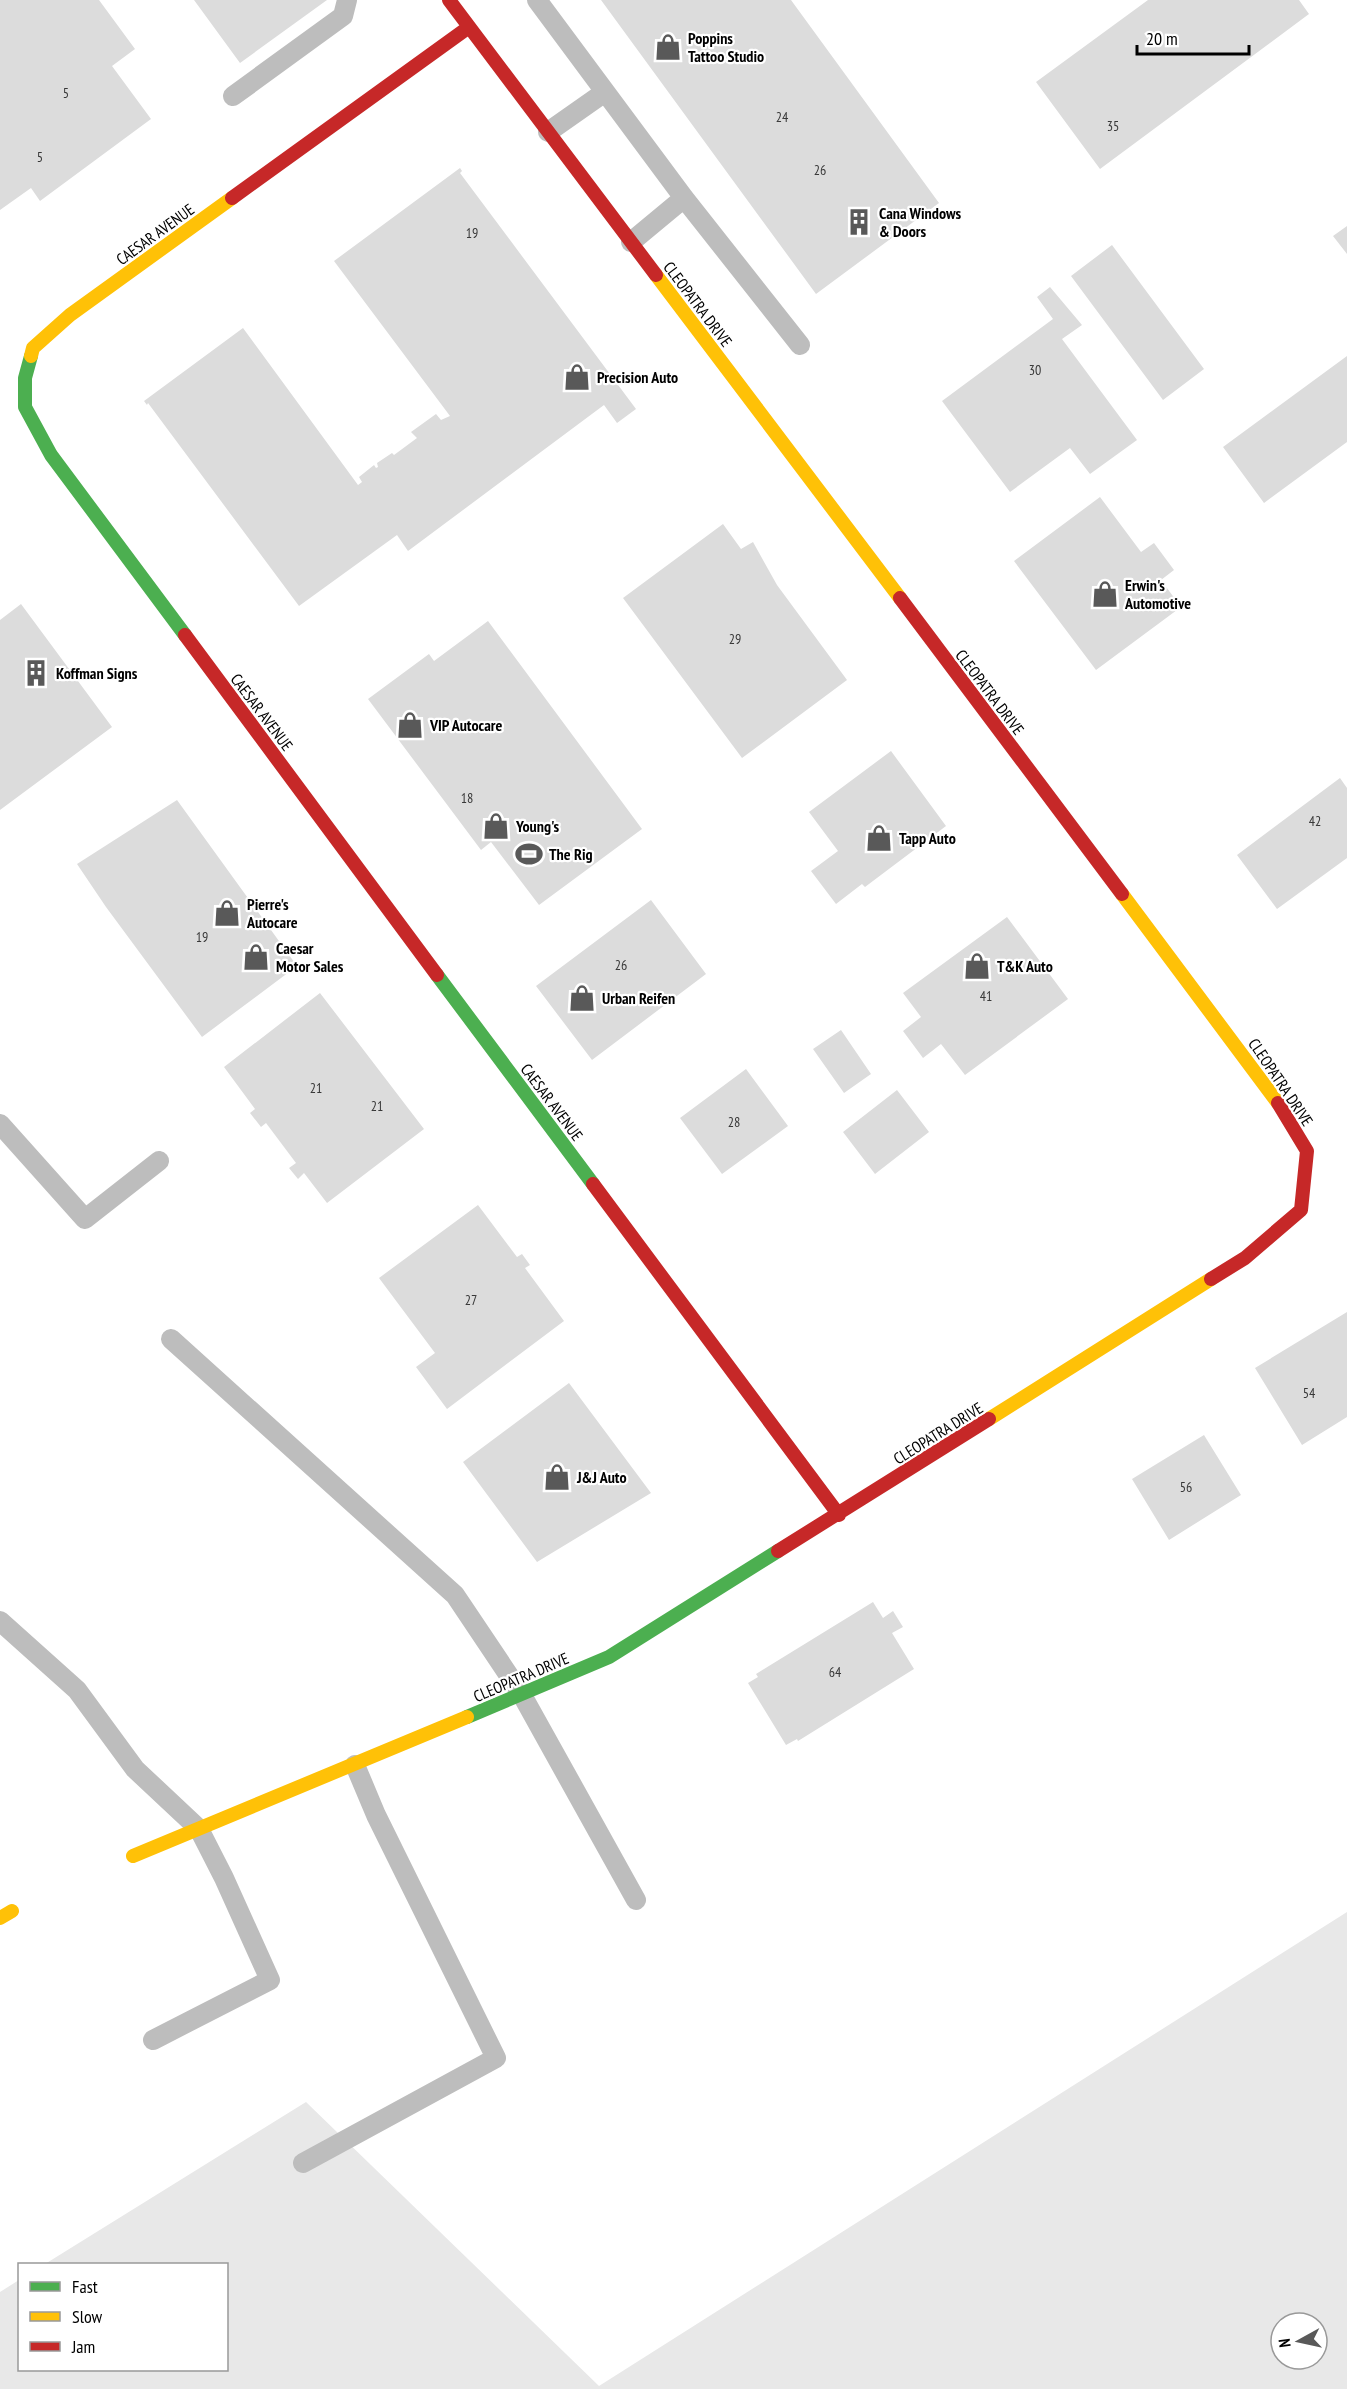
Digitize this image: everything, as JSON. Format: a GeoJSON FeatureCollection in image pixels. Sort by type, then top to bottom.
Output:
{"type":"FeatureCollection","features":[{"type":"Feature","properties":{"kind":"street","name":"CLEOPATRA DRIVE"},"geometry":{"type":"LineString","coordinates":[[133,1856],[609,1657],[1245,1258],[1301,1210],[1307,1151],[1271,1091],[449,0]]}},
{"type":"Feature","properties":{"kind":"street","name":"CAESAR AVENUE"},"geometry":{"type":"LineString","coordinates":[[469,27],[70,315],[33,348],[25,378],[25,407],[51,455],[838,1515]]}},
{"type":"Feature","properties":{"kind":"street"},"geometry":{"type":"LineString","coordinates":[[0,1918],[12,1911]]}},
{"type":"Feature","properties":{"kind":"lane"},"geometry":{"type":"LineString","coordinates":[[233,96],[343,16],[347,0]]}},
{"type":"Feature","properties":{"kind":"lane"},"geometry":{"type":"LineString","coordinates":[[537,0],[684,198],[800,345]]}},
{"type":"Feature","properties":{"kind":"lane"},"geometry":{"type":"LineString","coordinates":[[548,132],[605,92]]}},
{"type":"Feature","properties":{"kind":"lane"},"geometry":{"type":"LineString","coordinates":[[631,242],[684,198]]}},
{"type":"Feature","properties":{"kind":"lane"},"geometry":{"type":"LineString","coordinates":[[0,1124],[85,1219],[159,1161]]}},
{"type":"Feature","properties":{"kind":"lane"},"geometry":{"type":"LineString","coordinates":[[171,1339],[455,1595],[522,1695],[636,1900]]}},
{"type":"Feature","properties":{"kind":"lane"},"geometry":{"type":"LineString","coordinates":[[0,1621],[77,1690],[135,1769],[199,1829],[270,1980],[153,2040]]}},
{"type":"Feature","properties":{"kind":"lane"},"geometry":{"type":"LineString","coordinates":[[303,2163],[496,2058],[376,1815],[355,1765]]}},
{"type":"Feature","properties":{"kind":"shaded area"},"geometry":{"type":"Polygon","coordinates":[[[1347,1912],[1347,2389],[0,2389],[0,2292],[18,2281],[18,2371],[228,2371],[228,2263],[47,2263],[306,2102],[599,2386],[1347,1912]]]}},
{"type":"Feature","properties":{"kind":"building"},"geometry":{"type":"Polygon","coordinates":[[[0,0],[99,0],[135,49],[112,66],[151,119],[40,201],[31,188],[0,210],[0,0]]]}},
{"type":"Feature","properties":{"kind":"building"},"geometry":{"type":"Polygon","coordinates":[[[194,0],[327,0],[240,63],[194,0]]]}},
{"type":"Feature","properties":{"kind":"building"},"geometry":{"type":"Polygon","coordinates":[[[601,0],[791,0],[939,203],[816,294],[601,0]]]}},
{"type":"Feature","properties":{"kind":"building"},"geometry":{"type":"Polygon","coordinates":[[[1148,0],[1299,0],[1309,14],[1100,169],[1036,82],[1148,0]]]}},
{"type":"Feature","properties":{"kind":"building"},"geometry":{"type":"Polygon","coordinates":[[[460,168],[462,171],[460,173],[636,409],[617,423],[604,405],[408,551],[397,535],[299,606],[148,403],[147,405],[144,401],[243,328],[358,485],[362,482],[359,477],[374,465],[378,467],[377,463],[392,453],[394,455],[417,438],[411,432],[436,414],[441,420],[450,416],[334,261],[460,168]]]}},
{"type":"Feature","properties":{"kind":"building"},"geometry":{"type":"Polygon","coordinates":[[[1347,226],[1347,254],[1333,236],[1347,226]]]}},
{"type":"Feature","properties":{"kind":"building"},"geometry":{"type":"Polygon","coordinates":[[[1112,245],[1204,369],[1163,400],[1071,276],[1112,245]]]}},
{"type":"Feature","properties":{"kind":"building"},"geometry":{"type":"Polygon","coordinates":[[[1050,287],[1082,325],[1062,339],[1137,440],[1090,474],[1070,448],[1010,492],[942,401],[1053,319],[1037,297],[1050,287]]]}},
{"type":"Feature","properties":{"kind":"building"},"geometry":{"type":"Polygon","coordinates":[[[1347,356],[1347,442],[1264,503],[1223,447],[1347,356]]]}},
{"type":"Feature","properties":{"kind":"building","name":"Erwin's Automotive"},"geometry":{"type":"Polygon","coordinates":[[[1100,497],[1141,552],[1154,543],[1174,570],[1161,580],[1181,607],[1096,670],[1014,561],[1100,497]]]}},
{"type":"Feature","properties":{"kind":"building"},"geometry":{"type":"Polygon","coordinates":[[[723,524],[741,549],[753,542],[777,585],[847,680],[742,758],[623,598],[723,524]]]}},
{"type":"Feature","properties":{"kind":"building","name":"Koffman Signs"},"geometry":{"type":"Polygon","coordinates":[[[21,604],[112,727],[0,810],[0,620],[21,604]]]}},
{"type":"Feature","properties":{"kind":"building"},"geometry":{"type":"Polygon","coordinates":[[[488,621],[642,829],[539,905],[491,842],[481,850],[368,699],[429,654],[434,661],[488,621]]]}},
{"type":"Feature","properties":{"kind":"building","name":"Tapp Auto"},"geometry":{"type":"Polygon","coordinates":[[[891,751],[946,826],[865,887],[862,884],[836,904],[811,871],[838,851],[809,812],[891,751]]]}},
{"type":"Feature","properties":{"kind":"building"},"geometry":{"type":"Polygon","coordinates":[[[1340,778],[1347,788],[1347,858],[1277,909],[1237,855],[1340,778]]]}},
{"type":"Feature","properties":{"kind":"building"},"geometry":{"type":"Polygon","coordinates":[[[177,800],[297,966],[202,1037],[77,864],[177,800]]]}},
{"type":"Feature","properties":{"kind":"building"},"geometry":{"type":"Polygon","coordinates":[[[651,900],[706,974],[592,1060],[536,986],[651,900]]]}},
{"type":"Feature","properties":{"kind":"building"},"geometry":{"type":"Polygon","coordinates":[[[1007,917],[1068,999],[965,1075],[941,1044],[923,1058],[903,1031],[921,1017],[903,993],[1007,917]]]}},
{"type":"Feature","properties":{"kind":"building"},"geometry":{"type":"Polygon","coordinates":[[[320,993],[424,1129],[327,1203],[304,1173],[298,1179],[289,1168],[296,1163],[266,1123],[261,1127],[250,1113],[255,1109],[224,1067],[320,993]]]}},
{"type":"Feature","properties":{"kind":"building"},"geometry":{"type":"Polygon","coordinates":[[[841,1030],[871,1074],[844,1093],[813,1049],[841,1030]]]}},
{"type":"Feature","properties":{"kind":"building"},"geometry":{"type":"Polygon","coordinates":[[[746,1069],[788,1126],[722,1174],[680,1118],[746,1069]]]}},
{"type":"Feature","properties":{"kind":"building"},"geometry":{"type":"Polygon","coordinates":[[[897,1090],[929,1132],[875,1174],[843,1132],[897,1090]]]}},
{"type":"Feature","properties":{"kind":"building"},"geometry":{"type":"Polygon","coordinates":[[[478,1205],[517,1257],[522,1254],[530,1265],[525,1268],[564,1321],[447,1409],[416,1367],[435,1353],[379,1278],[478,1205]]]}},
{"type":"Feature","properties":{"kind":"building"},"geometry":{"type":"Polygon","coordinates":[[[1347,1312],[1347,1417],[1302,1445],[1255,1368],[1347,1312]]]}},
{"type":"Feature","properties":{"kind":"building","name":"J&J Auto"},"geometry":{"type":"Polygon","coordinates":[[[569,1383],[651,1493],[537,1562],[463,1462],[569,1383]]]}},
{"type":"Feature","properties":{"kind":"building"},"geometry":{"type":"Polygon","coordinates":[[[1204,1435],[1241,1495],[1169,1540],[1132,1479],[1204,1435]]]}},
{"type":"Feature","properties":{"kind":"building"},"geometry":{"type":"Polygon","coordinates":[[[873,1602],[883,1618],[893,1611],[903,1627],[892,1633],[914,1669],[798,1741],[797,1739],[786,1745],[748,1683],[758,1677],[756,1674],[873,1602]]]}},
{"type":"Feature","properties":{"kind":"traffic: fast"},"geometry":{"type":"LineString","coordinates":[[31,356],[25,378],[25,407],[51,455],[185,635]]}},
{"type":"Feature","properties":{"kind":"traffic: fast"},"geometry":{"type":"LineString","coordinates":[[437,975],[593,1184]]}},
{"type":"Feature","properties":{"kind":"traffic: fast"},"geometry":{"type":"LineString","coordinates":[[467,1717],[609,1657],[778,1551]]}},
{"type":"Feature","properties":{"kind":"traffic: slow"},"geometry":{"type":"LineString","coordinates":[[31,356],[33,348],[70,315],[232,198]]}},
{"type":"Feature","properties":{"kind":"traffic: slow"},"geometry":{"type":"LineString","coordinates":[[656,275],[900,598]]}},
{"type":"Feature","properties":{"kind":"traffic: slow"},"geometry":{"type":"LineString","coordinates":[[1122,894],[1278,1103]]}},
{"type":"Feature","properties":{"kind":"traffic: slow"},"geometry":{"type":"LineString","coordinates":[[989,1419],[1211,1279]]}},
{"type":"Feature","properties":{"kind":"traffic: slow"},"geometry":{"type":"LineString","coordinates":[[133,1856],[467,1717]]}},
{"type":"Feature","properties":{"kind":"traffic: slow"},"geometry":{"type":"LineString","coordinates":[[0,1918],[12,1911]]}},
{"type":"Feature","properties":{"kind":"traffic: jam"},"geometry":{"type":"LineString","coordinates":[[449,0],[656,275]]}},
{"type":"Feature","properties":{"kind":"traffic: jam"},"geometry":{"type":"LineString","coordinates":[[232,198],[469,27]]}},
{"type":"Feature","properties":{"kind":"traffic: jam"},"geometry":{"type":"LineString","coordinates":[[900,598],[1122,894]]}},
{"type":"Feature","properties":{"kind":"traffic: jam"},"geometry":{"type":"LineString","coordinates":[[185,635],[437,975]]}},
{"type":"Feature","properties":{"kind":"traffic: jam"},"geometry":{"type":"LineString","coordinates":[[1211,1279],[1245,1258],[1301,1210],[1307,1151],[1278,1103]]}},
{"type":"Feature","properties":{"kind":"traffic: jam"},"geometry":{"type":"LineString","coordinates":[[593,1184],[839,1515]]}},
{"type":"Feature","properties":{"kind":"traffic: jam"},"geometry":{"type":"LineString","coordinates":[[778,1551],[989,1419]]}},
{"type":"Feature","properties":{"kind":"place","name":"Poppins Tattoo Studio"},"geometry":{"type":"Point","coordinates":[668,47]}},
{"type":"Feature","properties":{"kind":"place","name":"Cana Windows & Doors"},"geometry":{"type":"Point","coordinates":[859,222]}},
{"type":"Feature","properties":{"kind":"place","name":"Precision Auto"},"geometry":{"type":"Point","coordinates":[577,377]}},
{"type":"Feature","properties":{"kind":"place","name":"Erwin's Automotive"},"geometry":{"type":"Point","coordinates":[1105,594]}},
{"type":"Feature","properties":{"kind":"place","name":"Koffman Signs"},"geometry":{"type":"Point","coordinates":[36,673]}},
{"type":"Feature","properties":{"kind":"place","name":"VIP Autocare"},"geometry":{"type":"Point","coordinates":[410,725]}},
{"type":"Feature","properties":{"kind":"place","name":"Young's"},"geometry":{"type":"Point","coordinates":[496,826]}},
{"type":"Feature","properties":{"kind":"place","name":"Tapp Auto"},"geometry":{"type":"Point","coordinates":[879,838]}},
{"type":"Feature","properties":{"kind":"place","name":"The Rig"},"geometry":{"type":"Point","coordinates":[529,854]}},
{"type":"Feature","properties":{"kind":"place","name":"Pierre's Autocare"},"geometry":{"type":"Point","coordinates":[227,913]}},
{"type":"Feature","properties":{"kind":"place","name":"Caesar Motor Sales"},"geometry":{"type":"Point","coordinates":[256,957]}},
{"type":"Feature","properties":{"kind":"place","name":"T&K Auto"},"geometry":{"type":"Point","coordinates":[977,966]}},
{"type":"Feature","properties":{"kind":"place","name":"Urban Reifen"},"geometry":{"type":"Point","coordinates":[582,998]}},
{"type":"Feature","properties":{"kind":"place","name":"J&J Auto"},"geometry":{"type":"Point","coordinates":[557,1477]}}]}
